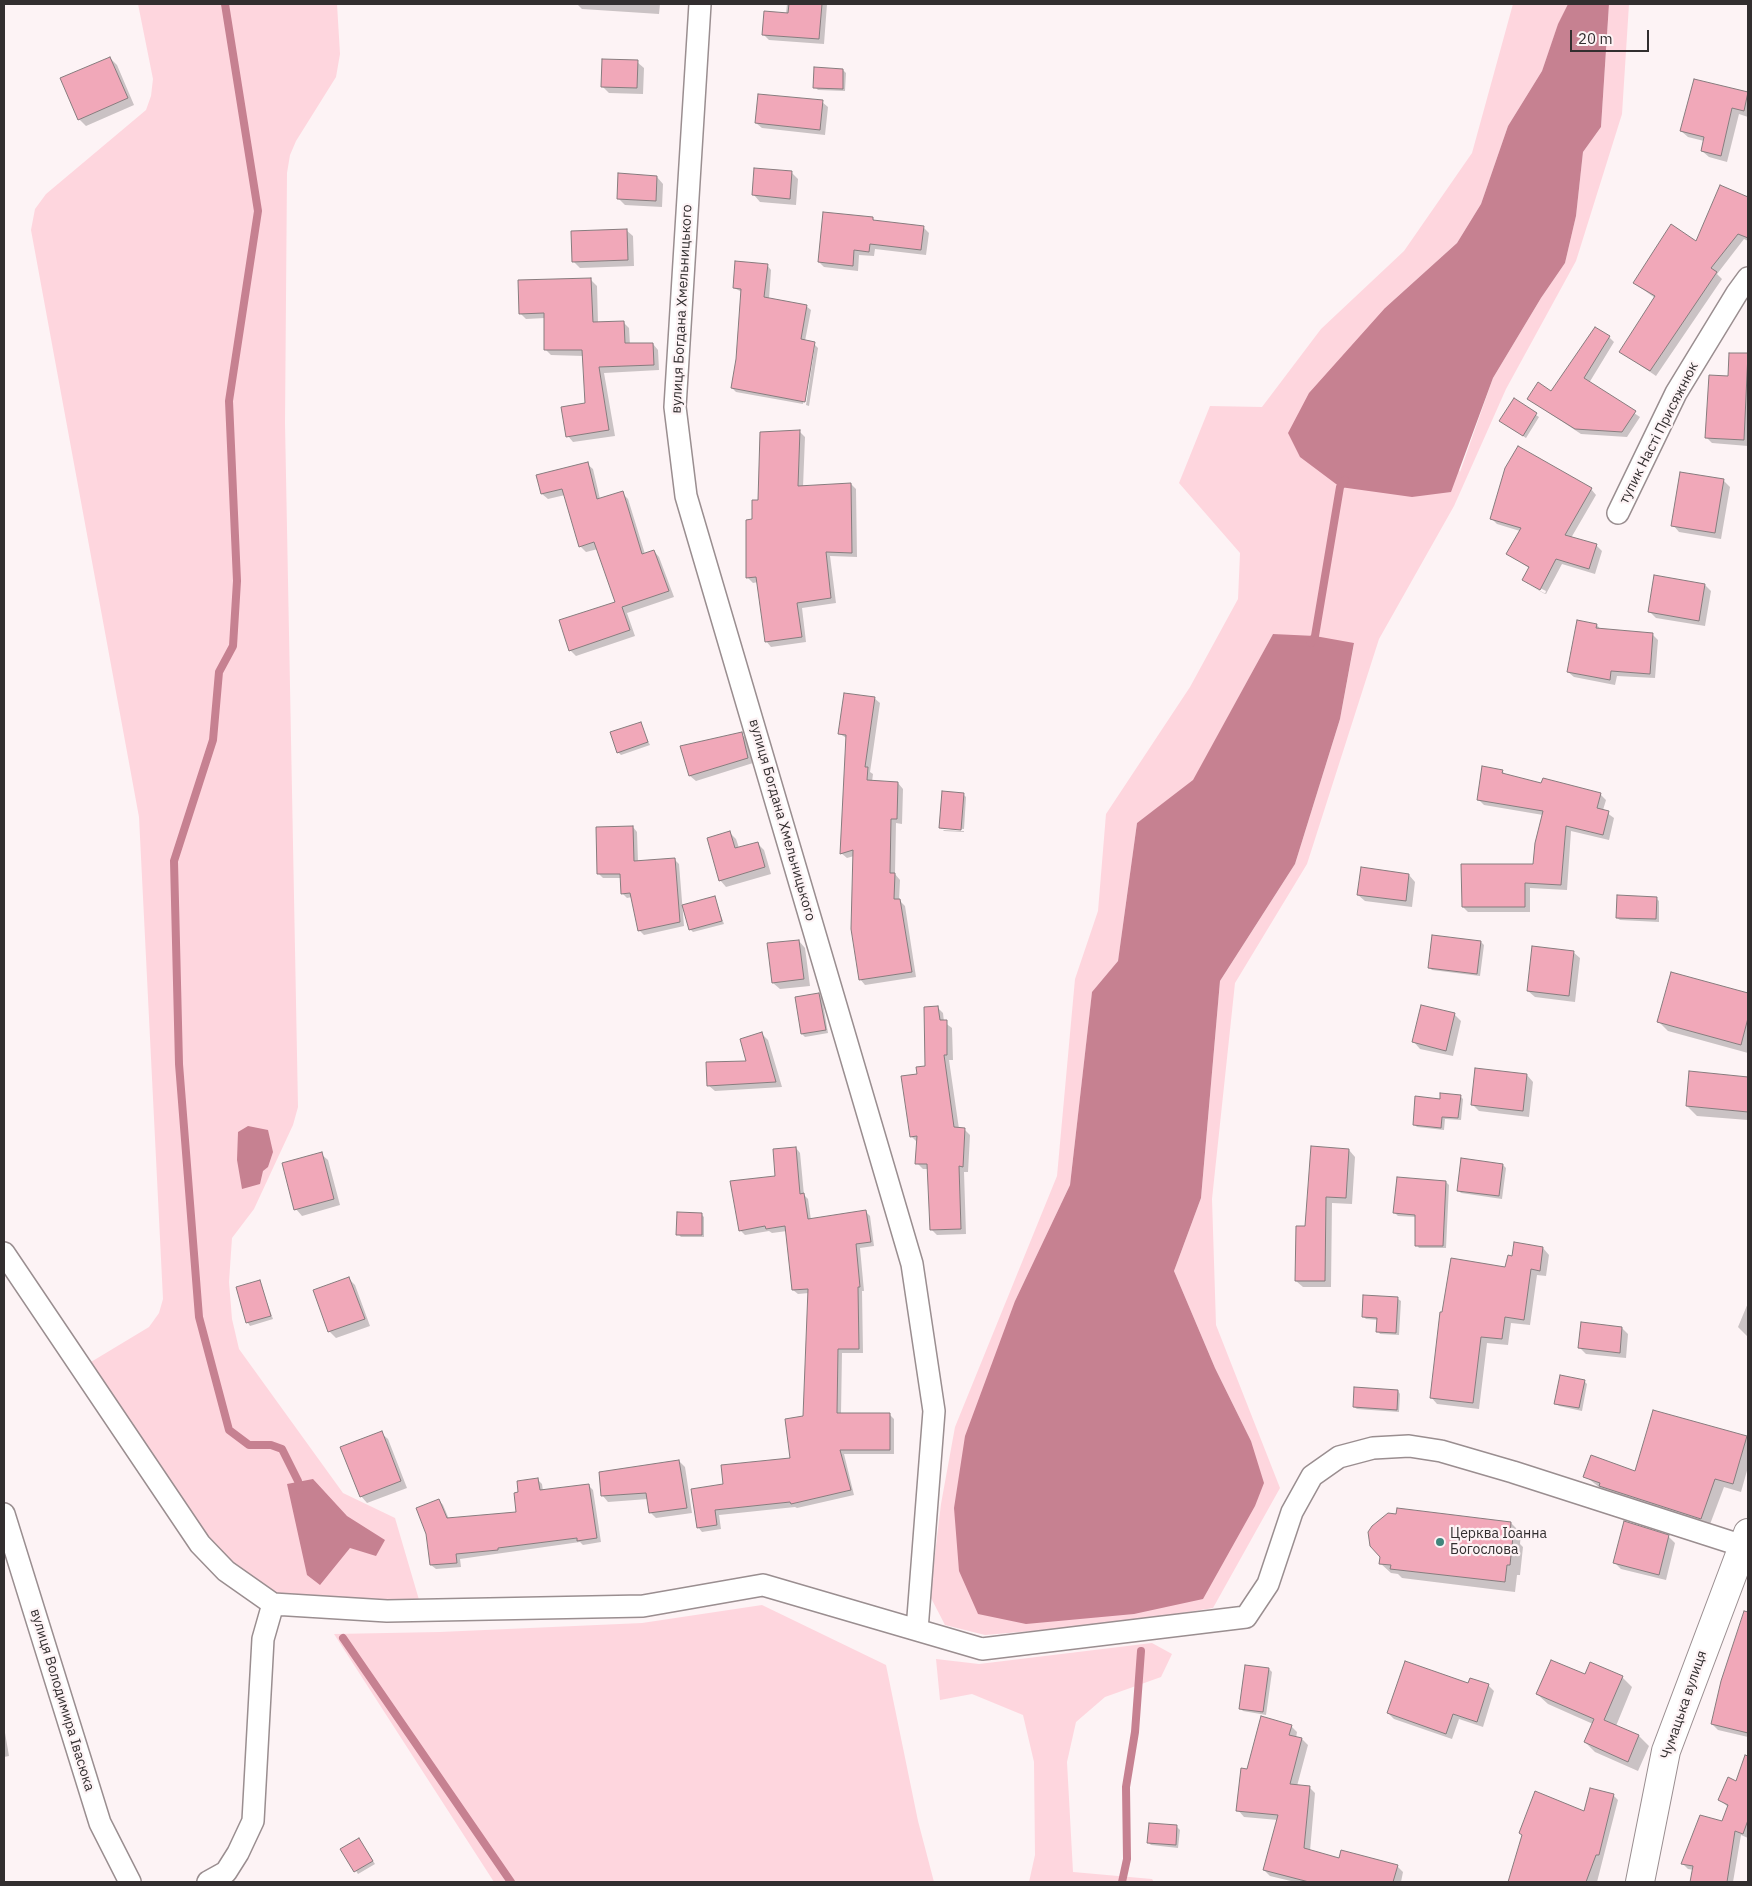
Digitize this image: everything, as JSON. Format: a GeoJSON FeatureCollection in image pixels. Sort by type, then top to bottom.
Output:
{"type":"FeatureCollection","features":[{"type":"Feature","properties":{"kind":"street","name":"вулиця Богдана Хмельницького"},"geometry":{"type":"LineString","coordinates":[[700,4],[675,407],[686,496],[912,1264],[934,1411],[916,1630]]}},
{"type":"Feature","properties":{"kind":"street","name":"тупик Насті Присяжнюк"},"geometry":{"type":"LineString","coordinates":[[1618,513],[1676,392],[1748,278]]}},
{"type":"Feature","properties":{"kind":"street"},"geometry":{"type":"LineString","coordinates":[[4,1253],[200,1544],[226,1571],[273,1604],[387,1611],[643,1606],[763,1584],[982,1649],[1246,1617],[1268,1584],[1292,1512],[1312,1476],[1339,1457],[1373,1448],[1409,1446],[1441,1452],[1513,1472],[1746,1540]]}},
{"type":"Feature","properties":{"kind":"street","name":"вулиця Володимира Івасюка"},"geometry":{"type":"LineString","coordinates":[[4,1514],[100,1822],[130,1882]]}},
{"type":"Feature","properties":{"kind":"street","name":"Чумацька вулиця"},"geometry":{"type":"LineString","coordinates":[[1640,1882],[1666,1751],[1746,1540]]}},
{"type":"Feature","properties":{"kind":"street"},"geometry":{"type":"LineString","coordinates":[[208,1882],[226,1872],[238,1853],[253,1822],[263,1639],[273,1604]]}},
{"type":"Feature","properties":{"kind":"shaded area"},"geometry":{"type":"Polygon","coordinates":[[[138,4],[337,4],[340,54],[336,77],[296,141],[290,155],[287,173],[285,423],[298,1107],[293,1125],[254,1209],[232,1238],[229,1282],[232,1319],[239,1349],[343,1493],[395,1518],[422,1610],[273,1604],[226,1571],[81,1368],[149,1327],[159,1313],[163,1299],[139,817],[31,230],[35,209],[46,194],[146,110],[151,96],[153,79],[138,4]]]}},
{"type":"Feature","properties":{"kind":"shaded area"},"geometry":{"type":"Polygon","coordinates":[[[1513,4],[1568,4],[1558,25],[1542,71],[1508,126],[1481,204],[1457,243],[1385,308],[1460,472],[1493,378],[1541,298],[1565,263],[1576,216],[1583,152],[1601,127],[1609,4],[1629,4],[1622,114],[1576,261],[1506,389],[1454,506],[1379,639],[1307,864],[1235,983],[1212,1199],[1216,1325],[1280,1488],[1213,1608],[1113,1624],[985,1635],[945,1625],[930,1596],[941,1504],[955,1427],[1057,1176],[1075,979],[1098,911],[1106,814],[1190,687],[1238,599],[1240,553],[1179,483],[1210,406],[1262,407],[1321,329],[1404,251],[1472,153],[1513,4]],[[1273,634],[1193,781],[1137,823],[1118,961],[1092,993],[1070,1185],[1015,1301],[1251,1441],[1215,1368],[1174,1271],[1201,1198],[1220,981],[1295,864],[1340,719],[1354,644],[1273,634]]]}},
{"type":"Feature","properties":{"kind":"shaded area"},"geometry":{"type":"Polygon","coordinates":[[[1568,4],[1609,4],[1601,127],[1583,152],[1576,216],[1565,263],[1541,298],[1493,378],[1451,492],[1412,497],[1340,487],[1300,457],[1288,433],[1309,393],[1385,308],[1457,243],[1481,204],[1508,126],[1542,71],[1558,24],[1568,4]]]}},
{"type":"Feature","properties":{"kind":"shaded area"},"geometry":{"type":"Polygon","coordinates":[[[1273,634],[1315,636],[1354,643],[1340,719],[1295,864],[1220,981],[1201,1198],[1174,1271],[1215,1368],[1251,1441],[1264,1483],[1255,1506],[1203,1599],[1134,1614],[1026,1624],[978,1614],[959,1571],[954,1508],[965,1436],[1015,1301],[1070,1185],[1092,992],[1118,961],[1137,823],[1193,780],[1273,634]]]}},
{"type":"Feature","properties":{"kind":"shaded area"},"geometry":{"type":"Polygon","coordinates":[[[248,1126],[268,1130],[273,1152],[268,1167],[263,1171],[260,1184],[242,1189],[237,1160],[238,1132],[248,1126]]]}},
{"type":"Feature","properties":{"kind":"shaded area"},"geometry":{"type":"Polygon","coordinates":[[[313,1479],[347,1516],[385,1540],[376,1556],[350,1548],[320,1585],[307,1575],[287,1484],[313,1479]]]}},
{"type":"Feature","properties":{"kind":"shaded area"},"geometry":{"type":"Polygon","coordinates":[[[762,1605],[886,1665],[918,1821],[934,1882],[494,1882],[334,1634],[440,1632],[642,1623],[762,1605]]]}},
{"type":"Feature","properties":{"kind":"shaded area"},"geometry":{"type":"Polygon","coordinates":[[[1152,1643],[1172,1654],[1161,1677],[1105,1697],[1076,1722],[1067,1762],[1073,1872],[1152,1879],[1154,1882],[1029,1882],[1035,1855],[1034,1762],[1023,1715],[972,1694],[940,1700],[936,1659],[979,1664],[1152,1643]]]}},
{"type":"Feature","properties":{"kind":"building"},"geometry":{"type":"Polygon","coordinates":[[[789,4],[822,4],[819,39],[762,35],[764,11],[788,13],[789,4]]]}},
{"type":"Feature","properties":{"kind":"building"},"geometry":{"type":"Polygon","coordinates":[[[110,57],[128,98],[78,120],[60,78],[110,57]]]}},
{"type":"Feature","properties":{"kind":"building"},"geometry":{"type":"Polygon","coordinates":[[[602,59],[638,60],[637,88],[601,87],[602,59]]]}},
{"type":"Feature","properties":{"kind":"building"},"geometry":{"type":"Polygon","coordinates":[[[814,67],[843,69],[843,89],[813,88],[814,67]]]}},
{"type":"Feature","properties":{"kind":"building"},"geometry":{"type":"Polygon","coordinates":[[[1694,79],[1748,92],[1744,111],[1732,108],[1721,156],[1701,151],[1704,137],[1680,131],[1694,79]]]}},
{"type":"Feature","properties":{"kind":"building"},"geometry":{"type":"Polygon","coordinates":[[[758,94],[823,100],[820,130],[755,123],[758,94]]]}},
{"type":"Feature","properties":{"kind":"building"},"geometry":{"type":"Polygon","coordinates":[[[754,168],[792,171],[790,199],[752,195],[754,168]]]}},
{"type":"Feature","properties":{"kind":"building"},"geometry":{"type":"Polygon","coordinates":[[[618,173],[657,176],[656,201],[617,199],[618,173]]]}},
{"type":"Feature","properties":{"kind":"building"},"geometry":{"type":"Polygon","coordinates":[[[1720,185],[1748,197],[1748,238],[1738,234],[1711,268],[1717,272],[1650,371],[1619,352],[1655,296],[1633,283],[1671,224],[1696,241],[1720,185]]]}},
{"type":"Feature","properties":{"kind":"building"},"geometry":{"type":"Polygon","coordinates":[[[823,212],[873,217],[873,220],[924,226],[921,250],[870,244],[869,252],[854,250],[853,266],[818,262],[823,212]]]}},
{"type":"Feature","properties":{"kind":"building"},"geometry":{"type":"Polygon","coordinates":[[[627,229],[628,260],[572,262],[571,231],[627,229]]]}},
{"type":"Feature","properties":{"kind":"building"},"geometry":{"type":"Polygon","coordinates":[[[735,261],[768,264],[764,297],[807,305],[801,339],[815,342],[805,402],[731,388],[736,359],[741,289],[733,288],[735,261]]]}},
{"type":"Feature","properties":{"kind":"building"},"geometry":{"type":"Polygon","coordinates":[[[591,278],[593,322],[624,321],[625,343],[653,343],[654,365],[599,367],[609,430],[566,437],[561,407],[585,403],[582,350],[544,350],[544,313],[519,314],[518,280],[591,278]]]}},
{"type":"Feature","properties":{"kind":"building"},"geometry":{"type":"Polygon","coordinates":[[[1595,327],[1610,336],[1584,378],[1636,411],[1622,432],[1575,429],[1527,399],[1538,382],[1551,391],[1595,327]]]}},
{"type":"Feature","properties":{"kind":"building"},"geometry":{"type":"Polygon","coordinates":[[[1729,353],[1748,353],[1744,440],[1705,438],[1709,375],[1728,376],[1729,353]]]}},
{"type":"Feature","properties":{"kind":"building"},"geometry":{"type":"Polygon","coordinates":[[[1514,398],[1537,413],[1523,436],[1499,421],[1514,398]]]}},
{"type":"Feature","properties":{"kind":"building"},"geometry":{"type":"Polygon","coordinates":[[[800,430],[798,486],[851,483],[852,553],[826,552],[831,598],[797,603],[802,637],[765,642],[756,577],[746,578],[746,520],[752,519],[752,500],[758,500],[760,432],[800,430]]]}},
{"type":"Feature","properties":{"kind":"building"},"geometry":{"type":"Polygon","coordinates":[[[1518,446],[1592,488],[1565,535],[1597,544],[1589,569],[1556,559],[1540,590],[1522,580],[1529,567],[1506,554],[1521,528],[1490,519],[1505,468],[1518,446]]]}},
{"type":"Feature","properties":{"kind":"building"},"geometry":{"type":"Polygon","coordinates":[[[588,462],[597,499],[623,491],[642,554],[654,550],[669,591],[622,607],[630,630],[569,651],[559,620],[615,602],[594,542],[579,547],[562,489],[541,494],[536,475],[588,462]]]}},
{"type":"Feature","properties":{"kind":"building"},"geometry":{"type":"Polygon","coordinates":[[[1680,472],[1724,479],[1715,533],[1671,526],[1680,472]]]}},
{"type":"Feature","properties":{"kind":"building"},"geometry":{"type":"Polygon","coordinates":[[[1654,575],[1705,584],[1699,621],[1648,612],[1654,575]]]}},
{"type":"Feature","properties":{"kind":"building"},"geometry":{"type":"Polygon","coordinates":[[[1577,620],[1597,624],[1596,628],[1653,633],[1650,674],[1611,671],[1610,680],[1567,672],[1577,620]]]}},
{"type":"Feature","properties":{"kind":"building"},"geometry":{"type":"Polygon","coordinates":[[[844,693],[875,697],[865,767],[868,767],[867,780],[898,782],[897,819],[891,819],[890,873],[895,873],[894,899],[900,899],[912,972],[859,980],[851,929],[853,850],[840,854],[846,735],[838,734],[844,693]]]}},
{"type":"Feature","properties":{"kind":"building"},"geometry":{"type":"Polygon","coordinates":[[[641,722],[648,742],[617,753],[610,732],[641,722]]]}},
{"type":"Feature","properties":{"kind":"building"},"geometry":{"type":"Polygon","coordinates":[[[742,732],[748,758],[689,776],[680,746],[742,732]]]}},
{"type":"Feature","properties":{"kind":"building"},"geometry":{"type":"Polygon","coordinates":[[[1482,766],[1503,770],[1502,773],[1541,783],[1543,778],[1601,793],[1597,808],[1609,811],[1603,835],[1566,826],[1561,885],[1525,883],[1525,907],[1462,907],[1461,864],[1533,864],[1535,843],[1543,811],[1477,800],[1482,766]]]}},
{"type":"Feature","properties":{"kind":"building"},"geometry":{"type":"Polygon","coordinates":[[[942,791],[964,793],[961,830],[939,828],[942,791]]]}},
{"type":"Feature","properties":{"kind":"building"},"geometry":{"type":"Polygon","coordinates":[[[633,826],[634,861],[675,858],[680,922],[638,931],[630,893],[621,894],[620,874],[597,874],[596,827],[633,826]]]}},
{"type":"Feature","properties":{"kind":"building"},"geometry":{"type":"Polygon","coordinates":[[[730,831],[735,848],[758,842],[765,867],[719,881],[707,838],[730,831]]]}},
{"type":"Feature","properties":{"kind":"building"},"geometry":{"type":"Polygon","coordinates":[[[1361,867],[1409,874],[1406,901],[1357,895],[1361,867]]]}},
{"type":"Feature","properties":{"kind":"building"},"geometry":{"type":"Polygon","coordinates":[[[1617,895],[1657,897],[1656,919],[1616,918],[1617,895]]]}},
{"type":"Feature","properties":{"kind":"building"},"geometry":{"type":"Polygon","coordinates":[[[715,896],[722,921],[689,930],[682,905],[715,896]]]}},
{"type":"Feature","properties":{"kind":"building"},"geometry":{"type":"Polygon","coordinates":[[[1432,935],[1481,941],[1477,974],[1428,968],[1432,935]]]}},
{"type":"Feature","properties":{"kind":"building"},"geometry":{"type":"Polygon","coordinates":[[[799,940],[804,979],[772,983],[767,943],[799,940]]]}},
{"type":"Feature","properties":{"kind":"building"},"geometry":{"type":"Polygon","coordinates":[[[1532,946],[1574,951],[1569,996],[1527,991],[1532,946]]]}},
{"type":"Feature","properties":{"kind":"building"},"geometry":{"type":"Polygon","coordinates":[[[1671,972],[1748,993],[1748,1018],[1741,1045],[1657,1022],[1671,972]]]}},
{"type":"Feature","properties":{"kind":"building"},"geometry":{"type":"Polygon","coordinates":[[[819,993],[826,1030],[801,1034],[795,997],[819,993]]]}},
{"type":"Feature","properties":{"kind":"building"},"geometry":{"type":"Polygon","coordinates":[[[1421,1005],[1455,1013],[1446,1051],[1412,1042],[1421,1005]]]}},
{"type":"Feature","properties":{"kind":"building"},"geometry":{"type":"Polygon","coordinates":[[[938,1006],[940,1020],[947,1020],[947,1055],[944,1055],[954,1127],[965,1128],[963,1167],[959,1166],[961,1229],[930,1230],[927,1164],[915,1164],[917,1136],[910,1137],[901,1076],[917,1074],[916,1067],[925,1066],[924,1007],[938,1006]]]}},
{"type":"Feature","properties":{"kind":"building"},"geometry":{"type":"Polygon","coordinates":[[[762,1032],[776,1082],[707,1086],[706,1062],[746,1061],[740,1039],[762,1032]]]}},
{"type":"Feature","properties":{"kind":"building"},"geometry":{"type":"Polygon","coordinates":[[[1475,1068],[1527,1074],[1523,1111],[1471,1105],[1475,1068]]]}},
{"type":"Feature","properties":{"kind":"building"},"geometry":{"type":"Polygon","coordinates":[[[1689,1071],[1748,1077],[1748,1112],[1686,1106],[1689,1071]]]}},
{"type":"Feature","properties":{"kind":"building"},"geometry":{"type":"Polygon","coordinates":[[[1440,1093],[1461,1095],[1458,1118],[1442,1117],[1441,1128],[1413,1125],[1415,1096],[1440,1099],[1440,1093]]]}},
{"type":"Feature","properties":{"kind":"building"},"geometry":{"type":"Polygon","coordinates":[[[1311,1146],[1349,1149],[1346,1198],[1326,1197],[1325,1281],[1295,1281],[1296,1226],[1305,1226],[1311,1146]]]}},
{"type":"Feature","properties":{"kind":"building"},"geometry":{"type":"Polygon","coordinates":[[[796,1147],[800,1194],[804,1193],[808,1219],[866,1210],[871,1242],[856,1244],[860,1287],[858,1287],[859,1349],[838,1349],[837,1413],[890,1413],[890,1450],[840,1450],[851,1490],[791,1504],[790,1502],[715,1510],[717,1525],[697,1528],[691,1489],[723,1484],[721,1465],[790,1458],[785,1419],[803,1416],[808,1289],[792,1290],[785,1226],[766,1229],[765,1226],[739,1231],[730,1181],[775,1176],[773,1149],[796,1147]]]}},
{"type":"Feature","properties":{"kind":"building"},"geometry":{"type":"Polygon","coordinates":[[[322,1152],[334,1199],[294,1210],[282,1163],[322,1152]]]}},
{"type":"Feature","properties":{"kind":"building"},"geometry":{"type":"Polygon","coordinates":[[[1461,1158],[1503,1164],[1499,1196],[1457,1191],[1461,1158]]]}},
{"type":"Feature","properties":{"kind":"building"},"geometry":{"type":"Polygon","coordinates":[[[1397,1177],[1446,1181],[1443,1246],[1415,1246],[1415,1215],[1393,1213],[1397,1177]]]}},
{"type":"Feature","properties":{"kind":"building"},"geometry":{"type":"Polygon","coordinates":[[[677,1212],[702,1213],[702,1235],[676,1235],[677,1212]]]}},
{"type":"Feature","properties":{"kind":"building"},"geometry":{"type":"Polygon","coordinates":[[[1514,1242],[1543,1247],[1540,1271],[1531,1269],[1524,1320],[1505,1317],[1502,1339],[1481,1337],[1473,1403],[1430,1398],[1440,1312],[1442,1312],[1451,1258],[1505,1267],[1508,1255],[1512,1256],[1514,1242]]]}},
{"type":"Feature","properties":{"kind":"building"},"geometry":{"type":"Polygon","coordinates":[[[349,1277],[365,1319],[328,1332],[313,1290],[349,1277]]]}},
{"type":"Feature","properties":{"kind":"building"},"geometry":{"type":"Polygon","coordinates":[[[260,1280],[271,1316],[246,1323],[236,1287],[260,1280]]]}},
{"type":"Feature","properties":{"kind":"building"},"geometry":{"type":"Polygon","coordinates":[[[1363,1295],[1398,1297],[1396,1333],[1376,1332],[1377,1318],[1362,1317],[1363,1295]]]}},
{"type":"Feature","properties":{"kind":"building"},"geometry":{"type":"Polygon","coordinates":[[[1581,1322],[1622,1327],[1620,1353],[1578,1348],[1581,1322]]]}},
{"type":"Feature","properties":{"kind":"building"},"geometry":{"type":"Polygon","coordinates":[[[1560,1375],[1585,1380],[1579,1408],[1554,1404],[1560,1375]]]}},
{"type":"Feature","properties":{"kind":"building"},"geometry":{"type":"Polygon","coordinates":[[[1354,1387],[1398,1390],[1397,1410],[1353,1407],[1354,1387]]]}},
{"type":"Feature","properties":{"kind":"building"},"geometry":{"type":"Polygon","coordinates":[[[1653,1410],[1747,1436],[1733,1484],[1715,1479],[1701,1519],[1599,1486],[1600,1483],[1583,1477],[1591,1455],[1635,1471],[1653,1410]]]}},
{"type":"Feature","properties":{"kind":"building"},"geometry":{"type":"Polygon","coordinates":[[[382,1431],[401,1481],[360,1497],[340,1447],[382,1431]]]}},
{"type":"Feature","properties":{"kind":"building"},"geometry":{"type":"Polygon","coordinates":[[[679,1460],[687,1508],[649,1513],[646,1493],[601,1496],[599,1472],[679,1460]]]}},
{"type":"Feature","properties":{"kind":"building"},"geometry":{"type":"Polygon","coordinates":[[[538,1478],[540,1490],[589,1484],[597,1538],[577,1541],[577,1538],[498,1548],[498,1550],[456,1554],[457,1563],[430,1565],[426,1534],[416,1508],[439,1499],[447,1518],[516,1512],[514,1493],[518,1492],[517,1481],[538,1478]]]}},
{"type":"Feature","properties":{"kind":"building","name":"Церква Іоанна Богослова"},"geometry":{"type":"Polygon","coordinates":[[[1397,1508],[1511,1522],[1510,1535],[1513,1536],[1510,1565],[1507,1565],[1505,1582],[1390,1569],[1391,1565],[1379,1564],[1380,1557],[1370,1546],[1368,1532],[1372,1526],[1388,1513],[1396,1514],[1397,1508]]]}},
{"type":"Feature","properties":{"kind":"building"},"geometry":{"type":"Polygon","coordinates":[[[1624,1521],[1669,1535],[1659,1575],[1613,1563],[1624,1521]]]}},
{"type":"Feature","properties":{"kind":"building"},"geometry":{"type":"Polygon","coordinates":[[[1744,1611],[1748,1612],[1748,1733],[1711,1724],[1721,1681],[1744,1611]]]}},
{"type":"Feature","properties":{"kind":"building"},"geometry":{"type":"Polygon","coordinates":[[[1551,1660],[1585,1674],[1590,1662],[1623,1676],[1604,1720],[1639,1735],[1628,1762],[1584,1742],[1594,1719],[1536,1694],[1551,1660]]]}},
{"type":"Feature","properties":{"kind":"building"},"geometry":{"type":"Polygon","coordinates":[[[1405,1661],[1468,1683],[1470,1678],[1489,1684],[1477,1722],[1453,1714],[1446,1734],[1387,1713],[1405,1661]]]}},
{"type":"Feature","properties":{"kind":"building"},"geometry":{"type":"Polygon","coordinates":[[[1245,1665],[1269,1668],[1263,1712],[1239,1709],[1245,1665]]]}},
{"type":"Feature","properties":{"kind":"building"},"geometry":{"type":"Polygon","coordinates":[[[1261,1716],[1292,1725],[1289,1735],[1302,1738],[1290,1784],[1310,1786],[1304,1848],[1339,1858],[1341,1850],[1398,1865],[1393,1882],[1309,1882],[1263,1870],[1278,1815],[1236,1811],[1241,1768],[1247,1769],[1261,1716]]]}},
{"type":"Feature","properties":{"kind":"building"},"geometry":{"type":"Polygon","coordinates":[[[1745,1755],[1748,1756],[1748,1820],[1743,1834],[1735,1831],[1727,1882],[1690,1882],[1693,1866],[1681,1864],[1700,1815],[1722,1821],[1728,1805],[1718,1800],[1728,1777],[1736,1781],[1745,1755]]]}},
{"type":"Feature","properties":{"kind":"building"},"geometry":{"type":"Polygon","coordinates":[[[1590,1788],[1614,1794],[1599,1855],[1596,1855],[1586,1882],[1508,1882],[1522,1835],[1519,1833],[1535,1791],[1584,1811],[1590,1788]]]}},
{"type":"Feature","properties":{"kind":"building"},"geometry":{"type":"Polygon","coordinates":[[[1149,1823],[1177,1825],[1176,1845],[1147,1843],[1149,1823]]]}},
{"type":"Feature","properties":{"kind":"building"},"geometry":{"type":"Polygon","coordinates":[[[359,1838],[373,1861],[354,1872],[340,1849],[359,1838]]]}},
{"type":"Feature","properties":{"kind":"waterway"},"geometry":{"type":"LineString","coordinates":[[225,4],[258,211],[229,401],[237,581],[233,646],[219,672],[213,740],[174,861],[179,1064],[199,1317],[229,1430],[249,1445],[271,1445],[282,1449],[298,1481],[300,1490]]}},
{"type":"Feature","properties":{"kind":"waterway"},"geometry":{"type":"LineString","coordinates":[[1311,643],[1315,636],[1340,487],[1345,480]]}},
{"type":"Feature","properties":{"kind":"waterway"},"geometry":{"type":"LineString","coordinates":[[343,1638],[511,1882]]}},
{"type":"Feature","properties":{"kind":"waterway"},"geometry":{"type":"LineString","coordinates":[[1122,1882],[1127,1859],[1126,1787],[1135,1732],[1141,1651]]}},
{"type":"Feature","properties":{"kind":"place","name":"Церква Іоанна Богослова"},"geometry":{"type":"Point","coordinates":[1440,1542]}}]}
